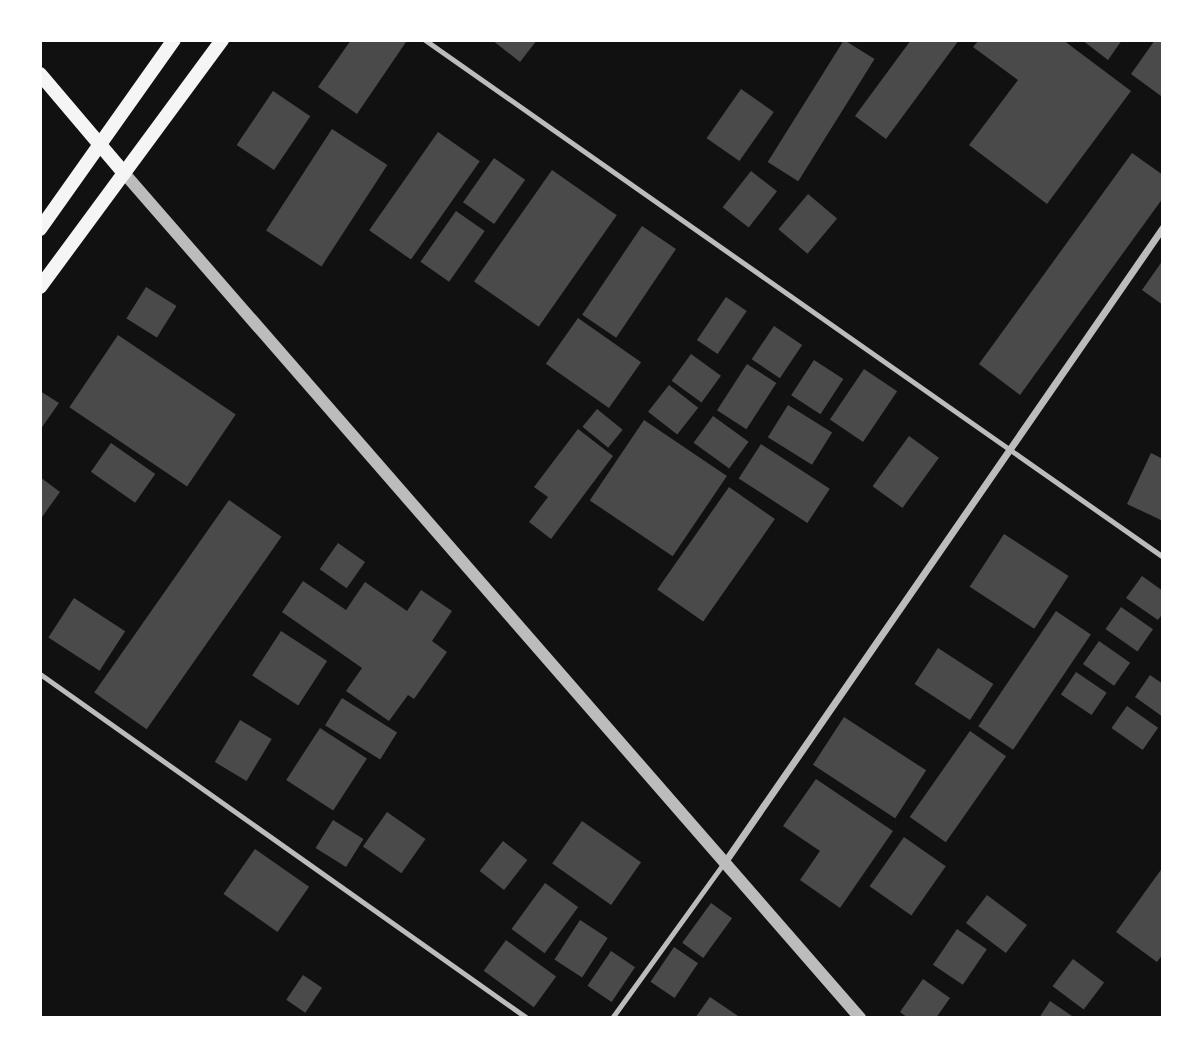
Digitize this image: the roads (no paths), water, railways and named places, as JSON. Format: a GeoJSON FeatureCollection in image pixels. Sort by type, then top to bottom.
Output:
{"type":"FeatureCollection","features":[{"type":"Feature","properties":{"kind":"main road"},"geometry":{"type":"LineString","coordinates":[[40,229],[174,40]]}},
{"type":"Feature","properties":{"kind":"main road"},"geometry":{"type":"LineString","coordinates":[[40,288],[222,40]]}},
{"type":"Feature","properties":{"kind":"main road"},"geometry":{"type":"LineString","coordinates":[[40,74],[124,173]]}},
{"type":"Feature","properties":{"kind":"street"},"geometry":{"type":"LineString","coordinates":[[124,173],[723,864],[860,1018]]}},
{"type":"Feature","properties":{"kind":"street"},"geometry":{"type":"LineString","coordinates":[[723,864],[1163,227]]}},
{"type":"Feature","properties":{"kind":"lane"},"geometry":{"type":"LineString","coordinates":[[425,40],[1011,447],[1163,557]]}},
{"type":"Feature","properties":{"kind":"lane"},"geometry":{"type":"LineString","coordinates":[[40,674],[527,1018]]}},
{"type":"Feature","properties":{"kind":"lane"},"geometry":{"type":"LineString","coordinates":[[612,1018],[723,864]]}}]}
